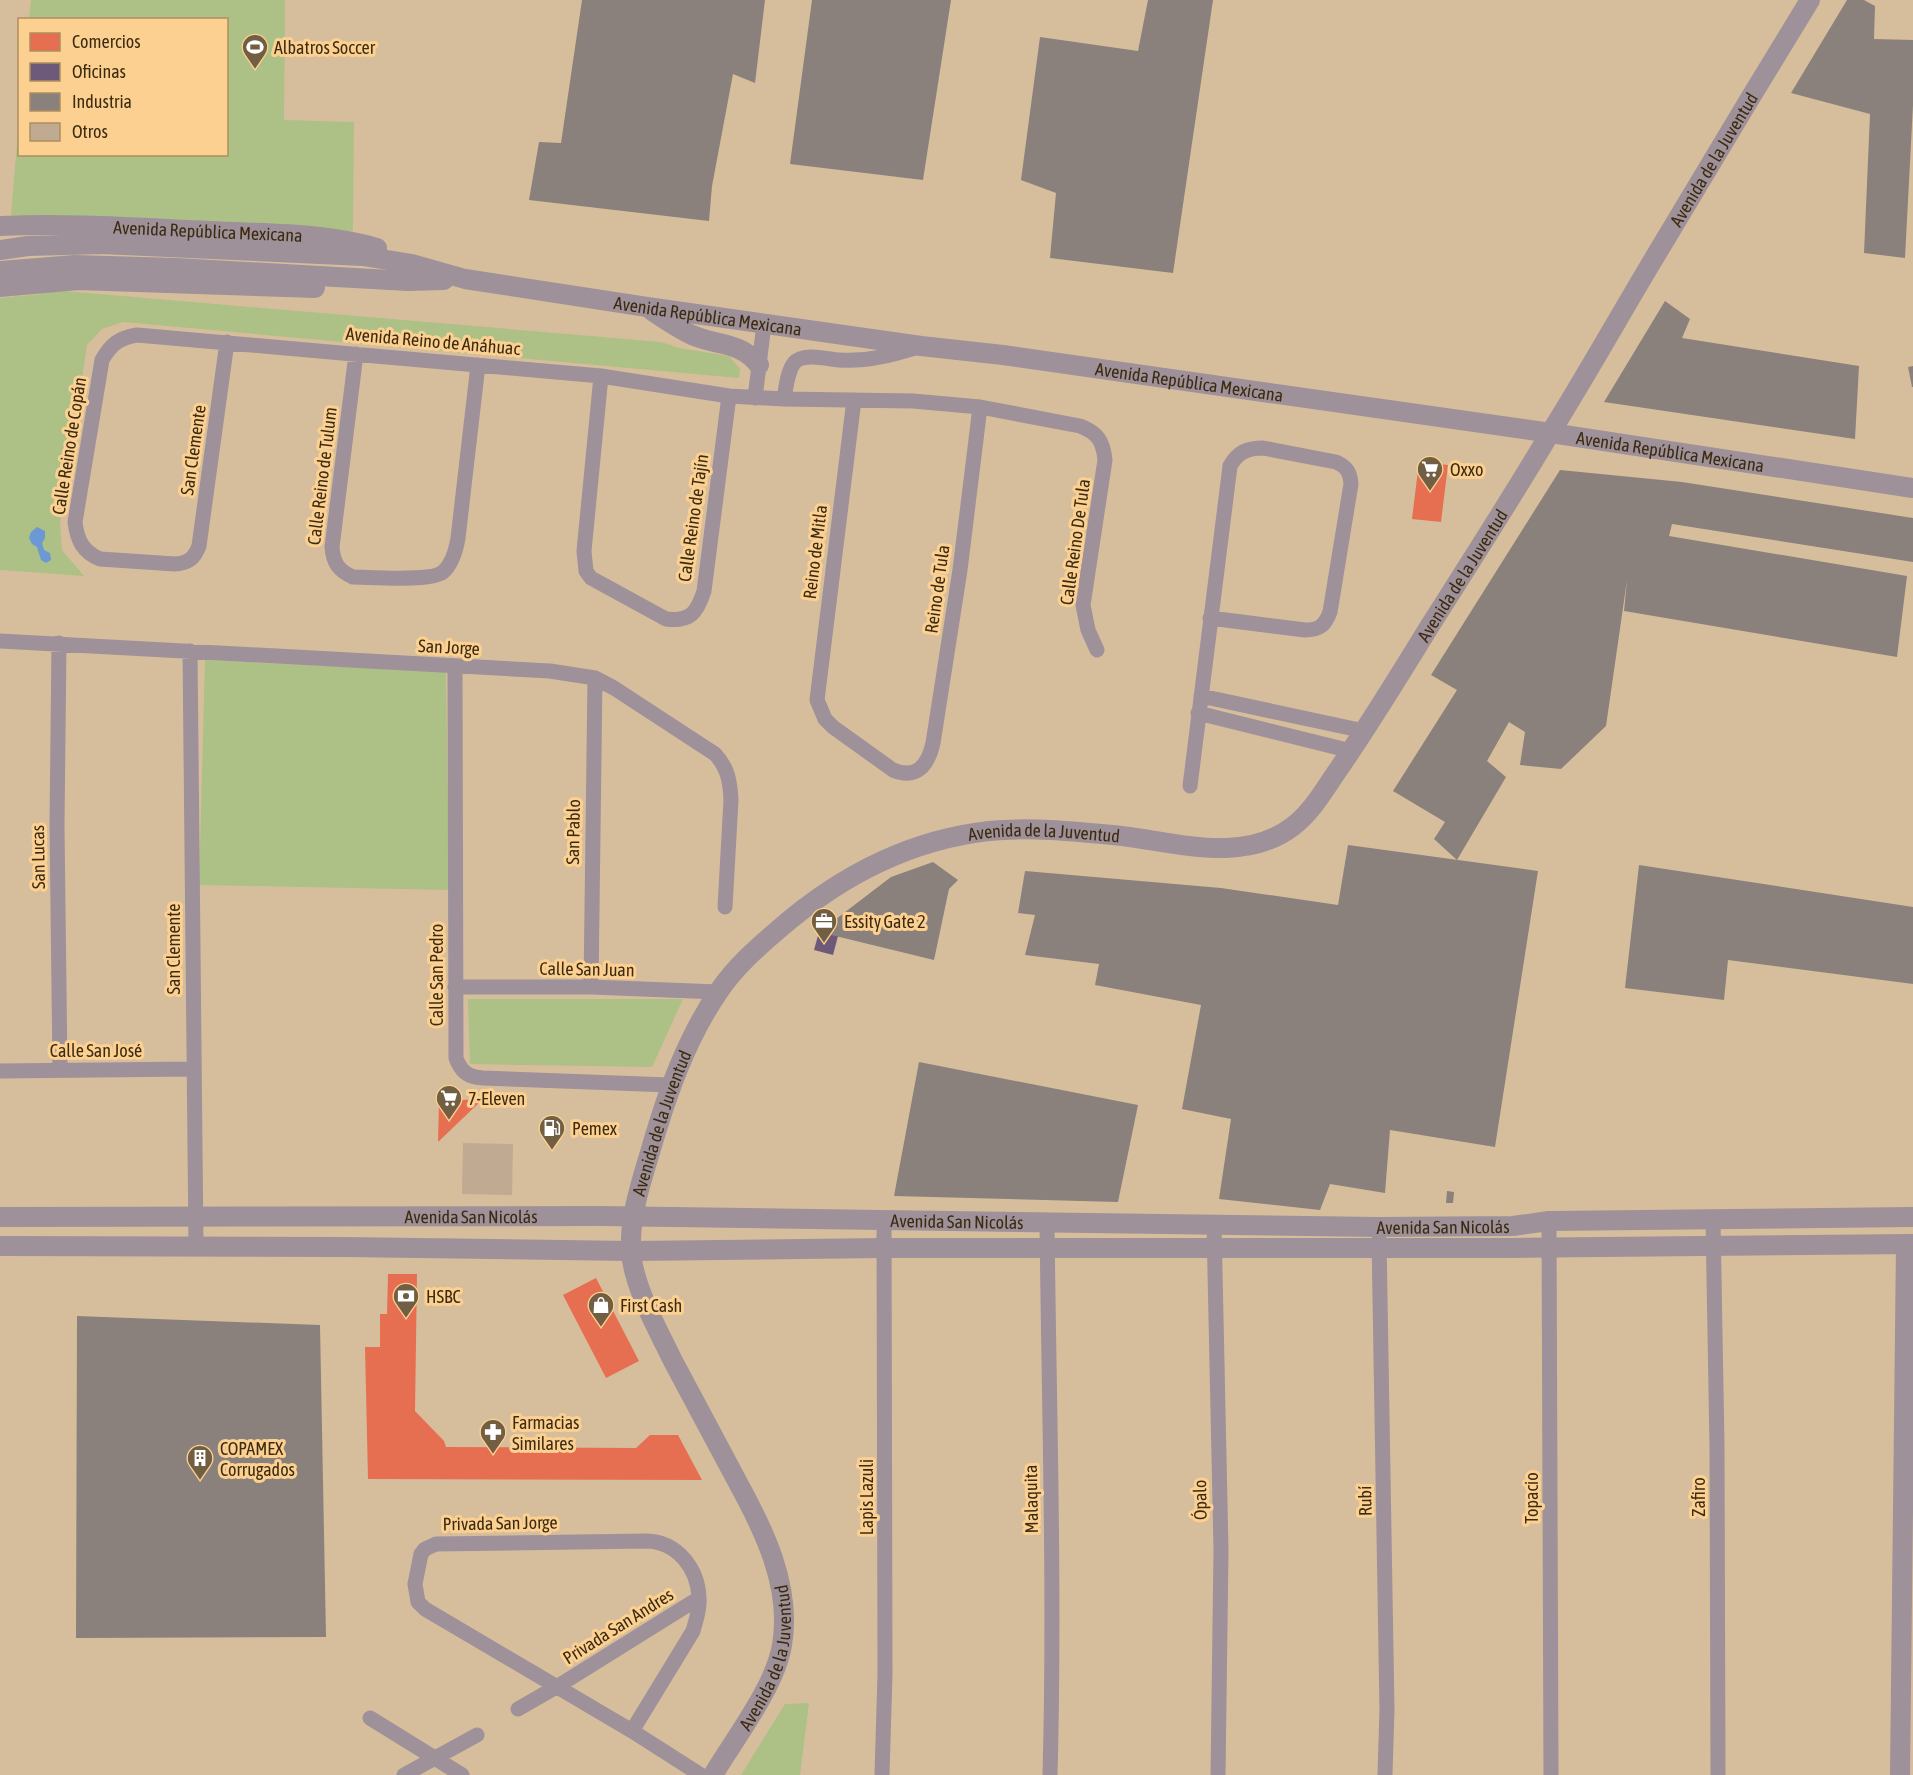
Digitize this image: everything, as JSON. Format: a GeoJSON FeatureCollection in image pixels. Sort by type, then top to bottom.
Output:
{"type":"FeatureCollection","features":[{"type":"Feature","properties":{"kind":"street","name":"Avenida de la Juventud"},"geometry":{"type":"LineString","coordinates":[[713,1775],[764,1693],[776,1668],[782,1646],[784,1619],[782,1594],[775,1562],[760,1523],[655,1325],[635,1273],[631,1251],[634,1216],[643,1175],[670,1085],[718,992],[744,961],[806,906],[849,877],[916,846],[984,832],[1033,830],[1115,835],[1238,849],[1274,839],[1309,812],[1364,732],[1551,433],[1810,0]]}},
{"type":"Feature","properties":{"kind":"street","name":"Avenida República Mexicana"},"geometry":{"type":"LineString","coordinates":[[0,226],[102,226],[338,239],[377,248],[410,273]]}},
{"type":"Feature","properties":{"kind":"street","name":"Avenida República Mexicana"},"geometry":{"type":"LineString","coordinates":[[0,250],[28,246],[101,244],[363,256],[410,273]]}},
{"type":"Feature","properties":{"kind":"street","name":"Avenida República Mexicana"},"geometry":{"type":"LineString","coordinates":[[0,272],[75,265],[358,277],[410,273],[465,279],[764,324],[1003,355],[1551,433],[1913,488]]}},
{"type":"Feature","properties":{"kind":"street","name":"Avenida República Mexicana"},"geometry":{"type":"LineString","coordinates":[[0,287],[78,280],[347,289],[369,288],[410,273]]}},
{"type":"Feature","properties":{"kind":"street"},"geometry":{"type":"LineString","coordinates":[[647,307],[691,334],[738,347],[759,365]]}},
{"type":"Feature","properties":{"kind":"street"},"geometry":{"type":"LineString","coordinates":[[755,398],[764,324]]}},
{"type":"Feature","properties":{"kind":"street","name":"Avenida Reino de Anáhuac"},"geometry":{"type":"LineString","coordinates":[[109,348],[125,337],[137,335],[601,376],[729,396],[913,401],[980,407],[1080,426],[1092,430],[1100,438]]}},
{"type":"Feature","properties":{"kind":"street","name":"San Clemente"},"geometry":{"type":"LineString","coordinates":[[191,560],[199,546],[227,342]]}},
{"type":"Feature","properties":{"kind":"street"},"geometry":{"type":"LineString","coordinates":[[784,399],[792,366],[801,359],[808,357],[850,361],[874,358],[921,346]]}},
{"type":"Feature","properties":{"kind":"street","name":"Calle Reino de Copán"},"geometry":{"type":"LineString","coordinates":[[109,348],[102,360],[75,522],[79,540],[83,548],[100,559],[174,564],[191,560]]}},
{"type":"Feature","properties":{"kind":"street","name":"Calle Reino de Tulum"},"geometry":{"type":"LineString","coordinates":[[356,354],[332,547],[333,557],[338,567],[353,577],[429,578],[443,572],[450,563],[458,538],[478,365]]}},
{"type":"Feature","properties":{"kind":"street","name":"Calle Reino de Tajín"},"geometry":{"type":"LineString","coordinates":[[601,376],[584,551],[586,571],[599,583],[666,619],[677,620],[694,613],[704,591],[729,396]]}},
{"type":"Feature","properties":{"kind":"street","name":"Reino de Mitla"},"geometry":{"type":"LineString","coordinates":[[854,400],[818,687],[820,710],[833,727],[893,770],[909,774],[917,771]]}},
{"type":"Feature","properties":{"kind":"street","name":"Reino de Tula"},"geometry":{"type":"LineString","coordinates":[[917,771],[927,762],[933,743],[960,570],[980,407]]}},
{"type":"Feature","properties":{"kind":"street","name":"Calle Reino De Tula"},"geometry":{"type":"LineString","coordinates":[[1096,650],[1088,630],[1083,605],[1105,460],[1100,438]]}},
{"type":"Feature","properties":{"kind":"street"},"geometry":{"type":"LineString","coordinates":[[1190,786],[1198,713],[1201,696],[1210,618],[1230,466],[1235,457],[1251,448],[1263,448],[1336,462],[1346,467],[1350,474],[1351,484],[1330,612],[1321,627],[1305,630],[1210,618]]}},
{"type":"Feature","properties":{"kind":"street","name":"San Jorge"},"geometry":{"type":"LineString","coordinates":[[0,640],[550,671],[595,678],[715,754],[724,764],[730,784],[731,800],[725,908]]}},
{"type":"Feature","properties":{"kind":"street","name":"San Lucas"},"geometry":{"type":"LineString","coordinates":[[59,644],[57,826],[60,1070]]}},
{"type":"Feature","properties":{"kind":"street","name":"San Clemente"},"geometry":{"type":"LineString","coordinates":[[190,651],[196,1247]]}},
{"type":"Feature","properties":{"kind":"street","name":"Calle San Pedro"},"geometry":{"type":"LineString","coordinates":[[455,667],[455,987],[456,1058],[459,1067],[465,1074],[473,1077],[670,1085]]}},
{"type":"Feature","properties":{"kind":"street","name":"San Pablo"},"geometry":{"type":"LineString","coordinates":[[591,987],[595,678]]}},
{"type":"Feature","properties":{"kind":"street"},"geometry":{"type":"LineString","coordinates":[[1201,696],[1364,732]]}},
{"type":"Feature","properties":{"kind":"street"},"geometry":{"type":"LineString","coordinates":[[1198,713],[1351,752]]}},
{"type":"Feature","properties":{"kind":"street","name":"Calle San Juan"},"geometry":{"type":"LineString","coordinates":[[455,987],[591,987],[718,992]]}},
{"type":"Feature","properties":{"kind":"street","name":"Calle San José"},"geometry":{"type":"LineString","coordinates":[[0,1071],[193,1069]]}},
{"type":"Feature","properties":{"kind":"street","name":"Avenida San Nicolás"},"geometry":{"type":"LineString","coordinates":[[0,1216],[634,1216],[1378,1227],[1513,1226],[1549,1221],[1913,1218]]}},
{"type":"Feature","properties":{"kind":"street","name":"Lapis Lazuli"},"geometry":{"type":"LineString","coordinates":[[882,1775],[885,1674],[884,1219]]}},
{"type":"Feature","properties":{"kind":"street"},"geometry":{"type":"LineString","coordinates":[[1713,1219],[1763,1229],[1886,1229],[1911,1241],[1900,1775]]}},
{"type":"Feature","properties":{"kind":"street","name":"Zafiro"},"geometry":{"type":"LineString","coordinates":[[1713,1219],[1717,1458],[1718,1775]]}},
{"type":"Feature","properties":{"kind":"street","name":"Topacio"},"geometry":{"type":"LineString","coordinates":[[1549,1221],[1551,1775]]}},
{"type":"Feature","properties":{"kind":"street","name":"Malaquita"},"geometry":{"type":"LineString","coordinates":[[1047,1223],[1052,1568],[1050,1775]]}},
{"type":"Feature","properties":{"kind":"street","name":"Ópalo"},"geometry":{"type":"LineString","coordinates":[[1214,1225],[1221,1550],[1218,1775]]}},
{"type":"Feature","properties":{"kind":"street","name":"Rubí"},"geometry":{"type":"LineString","coordinates":[[1378,1227],[1387,1710],[1385,1775]]}},
{"type":"Feature","properties":{"kind":"street","name":"Avenida San Nicolás"},"geometry":{"type":"LineString","coordinates":[[0,1246],[438,1247],[631,1251],[1048,1247],[1549,1248],[1911,1241]]}},
{"type":"Feature","properties":{"kind":"street","name":"Privada San Jorge"},"geometry":{"type":"LineString","coordinates":[[632,1731],[693,1631],[698,1615],[699,1598],[692,1570],[678,1552],[659,1541],[436,1544],[425,1549],[421,1554],[415,1584],[418,1602],[425,1609],[558,1686],[701,1775]]}},
{"type":"Feature","properties":{"kind":"street","name":"Privada San Andres"},"geometry":{"type":"LineString","coordinates":[[518,1709],[699,1598]]}},
{"type":"Feature","properties":{"kind":"street"},"geometry":{"type":"LineString","coordinates":[[370,1718],[462,1775]]}},
{"type":"Feature","properties":{"kind":"street"},"geometry":{"type":"LineString","coordinates":[[404,1775],[477,1735]]}},
{"type":"Feature","properties":{"kind":"green space","name":"Albatros Soccer"},"geometry":{"type":"Polygon","coordinates":[[[31,0],[285,0],[284,120],[354,122],[353,231],[11,215],[18,132],[18,156],[228,156],[228,18],[29,18],[31,0]]]}},
{"type":"Feature","properties":{"kind":"green space"},"geometry":{"type":"Polygon","coordinates":[[[41,289],[661,342],[679,348],[729,356],[740,369],[739,378],[123,322],[102,329],[87,345],[60,524],[62,550],[84,576],[0,570],[0,298],[41,294],[41,289]]]}},
{"type":"Feature","properties":{"kind":"green space"},"geometry":{"type":"Polygon","coordinates":[[[205,660],[446,672],[449,890],[199,885],[205,660]]]}},
{"type":"Feature","properties":{"kind":"green space"},"geometry":{"type":"Polygon","coordinates":[[[468,999],[683,999],[652,1067],[470,1064],[468,999]]]}},
{"type":"Feature","properties":{"kind":"green space"},"geometry":{"type":"Polygon","coordinates":[[[809,1703],[800,1775],[741,1775],[785,1704],[809,1703]]]}},
{"type":"Feature","properties":{"kind":"water"},"geometry":{"type":"Polygon","coordinates":[[[37,527],[45,531],[42,543],[44,550],[50,553],[51,560],[46,563],[41,560],[37,547],[29,538],[31,532],[37,527]]]}},
{"type":"Feature","properties":{"kind":"building: Comercios","name":"Oxxo"},"geometry":{"type":"Polygon","coordinates":[[[1419,462],[1448,465],[1441,522],[1412,519],[1419,462]]]}},
{"type":"Feature","properties":{"kind":"building: Comercios","name":"7-Eleven"},"geometry":{"type":"Polygon","coordinates":[[[483,1099],[438,1142],[439,1101],[483,1099]]]}},
{"type":"Feature","properties":{"kind":"building: Comercios"},"geometry":{"type":"Polygon","coordinates":[[[388,1274],[417,1274],[415,1411],[444,1441],[446,1447],[636,1448],[650,1435],[678,1435],[702,1480],[368,1479],[365,1347],[380,1347],[380,1314],[387,1314],[388,1274]]]}},
{"type":"Feature","properties":{"kind":"building: Comercios","name":"First Cash"},"geometry":{"type":"Polygon","coordinates":[[[596,1278],[639,1361],[606,1378],[563,1295],[596,1278]]]}},
{"type":"Feature","properties":{"kind":"building: Oficinas"},"geometry":{"type":"Polygon","coordinates":[[[819,932],[838,936],[833,955],[814,950],[819,932]]]}},
{"type":"Feature","properties":{"kind":"building: Industria"},"geometry":{"type":"Polygon","coordinates":[[[582,0],[765,0],[755,83],[733,74],[712,186],[709,221],[529,200],[539,142],[561,143],[582,0]]]}},
{"type":"Feature","properties":{"kind":"building: Industria"},"geometry":{"type":"Polygon","coordinates":[[[812,0],[951,0],[923,180],[790,164],[812,0]]]}},
{"type":"Feature","properties":{"kind":"building: Industria"},"geometry":{"type":"Polygon","coordinates":[[[1148,0],[1213,0],[1173,273],[1050,258],[1056,193],[1021,180],[1040,37],[1138,51],[1148,0]]]}},
{"type":"Feature","properties":{"kind":"building: Industria"},"geometry":{"type":"Polygon","coordinates":[[[1847,0],[1864,0],[1875,6],[1874,39],[1913,40],[1913,105],[1905,258],[1864,253],[1870,114],[1791,93],[1847,0]]]}},
{"type":"Feature","properties":{"kind":"building: Industria"},"geometry":{"type":"Polygon","coordinates":[[[1665,301],[1690,319],[1682,338],[1859,366],[1855,439],[1604,402],[1665,301]]]}},
{"type":"Feature","properties":{"kind":"building: Industria"},"geometry":{"type":"Polygon","coordinates":[[[1913,366],[1913,387],[1912,387],[1908,367],[1913,366]]]}},
{"type":"Feature","properties":{"kind":"building: Industria"},"geometry":{"type":"Polygon","coordinates":[[[1560,470],[1682,482],[1913,518],[1913,562],[1672,524],[1669,536],[1907,576],[1897,657],[1624,611],[1627,580],[1606,726],[1561,769],[1520,765],[1525,732],[1509,722],[1487,761],[1506,777],[1457,860],[1434,839],[1445,822],[1393,791],[1457,690],[1431,675],[1560,470]]]}},
{"type":"Feature","properties":{"kind":"building: Industria"},"geometry":{"type":"Polygon","coordinates":[[[1348,845],[1538,871],[1495,1147],[1390,1130],[1385,1193],[1330,1184],[1320,1210],[1219,1199],[1231,1119],[1182,1109],[1201,1005],[1095,985],[1099,964],[1025,955],[1035,915],[1018,913],[1025,871],[1221,888],[1338,905],[1348,845]]]}},
{"type":"Feature","properties":{"kind":"building: Industria"},"geometry":{"type":"Polygon","coordinates":[[[933,862],[958,880],[949,889],[934,960],[819,932],[891,877],[933,862]]]}},
{"type":"Feature","properties":{"kind":"building: Industria"},"geometry":{"type":"Polygon","coordinates":[[[1639,865],[1913,907],[1913,984],[1728,960],[1724,1000],[1625,988],[1639,865]]]}},
{"type":"Feature","properties":{"kind":"building: Industria"},"geometry":{"type":"Polygon","coordinates":[[[919,1062],[1138,1105],[1118,1202],[894,1196],[919,1062]]]}},
{"type":"Feature","properties":{"kind":"building: Industria"},"geometry":{"type":"Polygon","coordinates":[[[1447,1191],[1454,1192],[1453,1203],[1446,1203],[1447,1191]]]}},
{"type":"Feature","properties":{"kind":"building: Industria","name":"COPAMEX Corrugados"},"geometry":{"type":"Polygon","coordinates":[[[77,1316],[320,1325],[326,1637],[76,1638],[77,1316]]]}},
{"type":"Feature","properties":{"kind":"building: Otros"},"geometry":{"type":"Polygon","coordinates":[[[463,1143],[513,1144],[512,1195],[462,1194],[463,1143]]]}},
{"type":"Feature","properties":{"kind":"place","name":"Albatros Soccer"},"geometry":{"type":"Point","coordinates":[255,70]}},
{"type":"Feature","properties":{"kind":"place","name":"Oxxo"},"geometry":{"type":"Point","coordinates":[1430,492]}},
{"type":"Feature","properties":{"kind":"place","name":"Essity Gate 2"},"geometry":{"type":"Point","coordinates":[824,944]}},
{"type":"Feature","properties":{"kind":"place","name":"7-Eleven"},"geometry":{"type":"Point","coordinates":[449,1121]}},
{"type":"Feature","properties":{"kind":"place","name":"Pemex"},"geometry":{"type":"Point","coordinates":[552,1151]}},
{"type":"Feature","properties":{"kind":"place","name":"HSBC"},"geometry":{"type":"Point","coordinates":[406,1319]}},
{"type":"Feature","properties":{"kind":"place","name":"First Cash"},"geometry":{"type":"Point","coordinates":[601,1328]}},
{"type":"Feature","properties":{"kind":"place","name":"Farmacias Similares"},"geometry":{"type":"Point","coordinates":[493,1455]}},
{"type":"Feature","properties":{"kind":"place","name":"COPAMEX Corrugados"},"geometry":{"type":"Point","coordinates":[200,1481]}}]}
